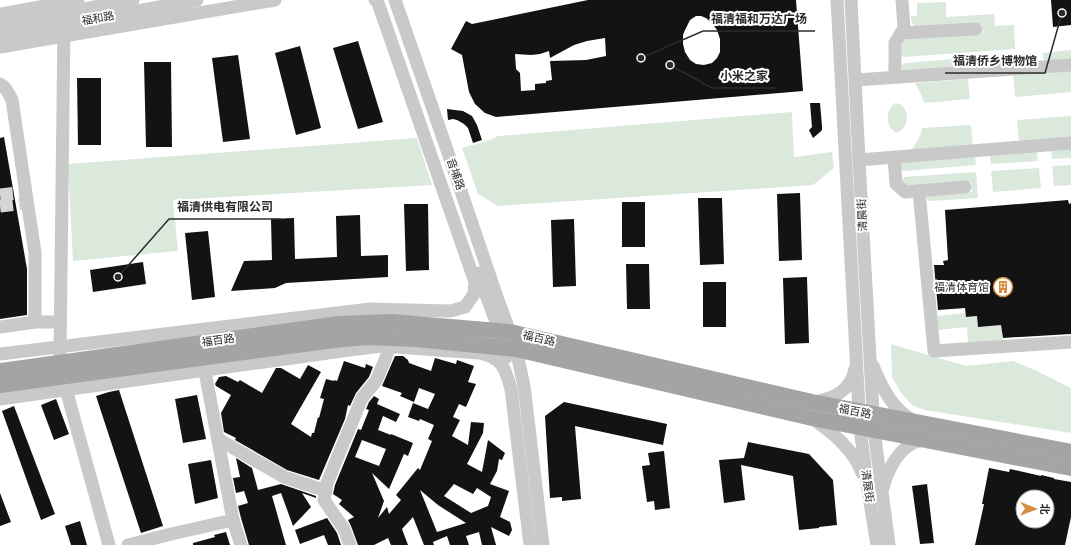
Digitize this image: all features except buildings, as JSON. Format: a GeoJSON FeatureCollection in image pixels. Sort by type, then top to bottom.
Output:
{"type":"FeatureCollection","features":[{"type":"Feature","properties":{"kind":"main road","name":"福百路"},"geometry":{"type":"LineString","coordinates":[[0,385],[62,369],[339,324],[392,322],[504,331],[812,410]]}},
{"type":"Feature","properties":{"kind":"main road","name":"福百路"},"geometry":{"type":"LineString","coordinates":[[0,371],[203,364],[334,340],[367,337],[391,342],[510,348],[867,421],[923,440],[1071,468]]}},
{"type":"Feature","properties":{"kind":"main road","name":"福百路"},"geometry":{"type":"LineString","coordinates":[[867,421],[920,424],[1071,452]]}},
{"type":"Feature","properties":{"kind":"street"},"geometry":{"type":"LineString","coordinates":[[0,47],[61,15],[78,0]]}},
{"type":"Feature","properties":{"kind":"street","name":"福和路"},"geometry":{"type":"LineString","coordinates":[[0,36],[61,15],[133,0]]}},
{"type":"Feature","properties":{"kind":"street","name":"福和路"},"geometry":{"type":"LineString","coordinates":[[0,24],[61,15],[197,0]]}},
{"type":"Feature","properties":{"kind":"street"},"geometry":{"type":"LineString","coordinates":[[0,14],[61,15],[274,0]]}},
{"type":"Feature","properties":{"kind":"street"},"geometry":{"type":"LineString","coordinates":[[0,399],[62,369],[370,309],[450,311],[465,307],[474,294],[475,282],[378,3],[375,0]]}},
{"type":"Feature","properties":{"kind":"street","name":"音埔路"},"geometry":{"type":"LineString","coordinates":[[382,0],[426,120],[487,299],[504,331]]}},
{"type":"Feature","properties":{"kind":"street","name":"音埔路"},"geometry":{"type":"LineString","coordinates":[[395,0],[497,297],[504,331],[510,348]]}},
{"type":"Feature","properties":{"kind":"street","name":"清晨街"},"geometry":{"type":"LineString","coordinates":[[837,0],[857,362],[867,421]]}},
{"type":"Feature","properties":{"kind":"street","name":"清晨街"},"geometry":{"type":"LineString","coordinates":[[851,0],[856,80],[858,160],[870,360],[867,421]]}},
{"type":"Feature","properties":{"kind":"street"},"geometry":{"type":"LineString","coordinates":[[895,77],[895,43],[904,28],[902,0]]}},
{"type":"Feature","properties":{"kind":"street"},"geometry":{"type":"LineString","coordinates":[[61,15],[60,322],[62,369],[109,545]]}},
{"type":"Feature","properties":{"kind":"street"},"geometry":{"type":"LineString","coordinates":[[901,34],[976,30]]}},
{"type":"Feature","properties":{"kind":"street"},"geometry":{"type":"LineString","coordinates":[[856,80],[1071,65]]}},
{"type":"Feature","properties":{"kind":"street"},"geometry":{"type":"LineString","coordinates":[[0,84],[7,90],[12,100],[33,239],[35,253],[35,322]]}},
{"type":"Feature","properties":{"kind":"street"},"geometry":{"type":"LineString","coordinates":[[858,160],[1071,143]]}},
{"type":"Feature","properties":{"kind":"street"},"geometry":{"type":"LineString","coordinates":[[894,157],[896,184],[906,192],[965,187]]}},
{"type":"Feature","properties":{"kind":"street"},"geometry":{"type":"LineString","coordinates":[[919,191],[934,351],[1071,342]]}},
{"type":"Feature","properties":{"kind":"street"},"geometry":{"type":"LineString","coordinates":[[0,327],[35,322],[60,322]]}},
{"type":"Feature","properties":{"kind":"street"},"geometry":{"type":"LineString","coordinates":[[350,545],[344,529],[324,500],[327,483],[362,398],[376,381],[391,342],[490,355],[500,362],[507,374],[510,389],[530,545]]}},
{"type":"Feature","properties":{"kind":"street"},"geometry":{"type":"LineString","coordinates":[[510,348],[534,545]]}},
{"type":"Feature","properties":{"kind":"street"},"geometry":{"type":"LineString","coordinates":[[510,348],[524,386],[543,545]]}},
{"type":"Feature","properties":{"kind":"street"},"geometry":{"type":"LineString","coordinates":[[0,354],[62,369]]}},
{"type":"Feature","properties":{"kind":"street"},"geometry":{"type":"LineString","coordinates":[[870,360],[885,392],[896,408],[908,418],[920,424]]}},
{"type":"Feature","properties":{"kind":"street"},"geometry":{"type":"LineString","coordinates":[[857,362],[854,377],[847,387],[812,410],[827,428],[852,453],[860,466],[868,490]]}},
{"type":"Feature","properties":{"kind":"street"},"geometry":{"type":"LineString","coordinates":[[203,364],[233,520],[241,545]]}},
{"type":"Feature","properties":{"kind":"street","name":"清展街"},"geometry":{"type":"LineString","coordinates":[[867,421],[868,490],[877,545]]}},
{"type":"Feature","properties":{"kind":"street","name":"清展街"},"geometry":{"type":"LineString","coordinates":[[867,421],[882,491],[889,545]]}},
{"type":"Feature","properties":{"kind":"street"},"geometry":{"type":"LineString","coordinates":[[218,439],[284,477],[326,490]]}},
{"type":"Feature","properties":{"kind":"street"},"geometry":{"type":"LineString","coordinates":[[882,491],[886,476],[902,451],[911,444],[923,440]]}},
{"type":"Feature","properties":{"kind":"street"},"geometry":{"type":"LineString","coordinates":[[128,545],[233,520]]}},
{"type":"Feature","properties":{"kind":"green space"},"geometry":{"type":"Polygon","coordinates":[[[946,2],[946,17],[994,14],[995,26],[1014,25],[1015,49],[903,57],[901,55],[902,44],[904,40],[909,37],[983,33],[982,25],[919,28],[911,21],[911,16],[917,16],[917,3],[946,2]]]}},
{"type":"Feature","properties":{"kind":"green space"},"geometry":{"type":"Polygon","coordinates":[[[1071,50],[1071,60],[1044,62],[1043,53],[1071,50]]]}},
{"type":"Feature","properties":{"kind":"green space"},"geometry":{"type":"Polygon","coordinates":[[[1034,53],[1035,63],[984,67],[983,57],[1034,53]]]}},
{"type":"Feature","properties":{"kind":"green space"},"geometry":{"type":"Polygon","coordinates":[[[969,58],[970,68],[903,72],[901,70],[902,65],[905,63],[969,58]]]}},
{"type":"Feature","properties":{"kind":"green space"},"geometry":{"type":"Polygon","coordinates":[[[1071,70],[1071,92],[1015,97],[1013,75],[1071,70]]]}},
{"type":"Feature","properties":{"kind":"green space"},"geometry":{"type":"Polygon","coordinates":[[[968,79],[970,99],[924,103],[915,83],[968,79]]]}},
{"type":"Feature","properties":{"kind":"green space"},"geometry":{"type":"Polygon","coordinates":[[[895,103],[904,107],[907,116],[905,126],[897,133],[893,131],[888,123],[889,110],[895,103]]]}},
{"type":"Feature","properties":{"kind":"green space"},"geometry":{"type":"Polygon","coordinates":[[[792,112],[794,157],[832,152],[834,168],[813,185],[498,206],[478,194],[462,148],[490,140],[498,136],[792,112]]]}},
{"type":"Feature","properties":{"kind":"green space"},"geometry":{"type":"Polygon","coordinates":[[[1071,116],[1071,137],[1019,142],[1017,120],[1071,116]]]}},
{"type":"Feature","properties":{"kind":"green space"},"geometry":{"type":"Polygon","coordinates":[[[971,125],[973,145],[911,150],[919,137],[922,128],[971,125]]]}},
{"type":"Feature","properties":{"kind":"green space"},"geometry":{"type":"Polygon","coordinates":[[[417,138],[432,185],[173,200],[178,251],[73,261],[68,164],[417,138]]]}},
{"type":"Feature","properties":{"kind":"green space"},"geometry":{"type":"Polygon","coordinates":[[[1071,148],[1071,158],[1052,159],[1051,149],[1071,148]]]}},
{"type":"Feature","properties":{"kind":"green space"},"geometry":{"type":"Polygon","coordinates":[[[1037,151],[1038,161],[991,164],[990,155],[1037,151]]]}},
{"type":"Feature","properties":{"kind":"green space"},"geometry":{"type":"Polygon","coordinates":[[[975,156],[976,165],[903,171],[901,170],[900,163],[975,156]]]}},
{"type":"Feature","properties":{"kind":"green space"},"geometry":{"type":"Polygon","coordinates":[[[1071,165],[1071,185],[1054,186],[1052,166],[1071,165]]]}},
{"type":"Feature","properties":{"kind":"green space"},"geometry":{"type":"Polygon","coordinates":[[[1039,168],[1041,188],[993,192],[991,171],[1039,168]]]}},
{"type":"Feature","properties":{"kind":"green space"},"geometry":{"type":"Polygon","coordinates":[[[976,172],[978,198],[927,200],[927,195],[972,192],[971,182],[905,186],[901,181],[904,177],[976,172]]]}},
{"type":"Feature","properties":{"kind":"green space"},"geometry":{"type":"Polygon","coordinates":[[[965,313],[966,317],[977,316],[1001,325],[1003,342],[968,344],[967,327],[938,330],[937,316],[965,313]]]}},
{"type":"Feature","properties":{"kind":"green space"},"geometry":{"type":"Polygon","coordinates":[[[891,344],[966,366],[1013,361],[1037,371],[1071,388],[1071,433],[925,410],[913,406],[901,393],[892,377],[891,344]]]}},
{"type":"Feature","properties":{"kind":"tunnel"},"geometry":{"type":"LineString","coordinates":[[0,195],[26,192]]}},
{"type":"Feature","properties":{"kind":"tunnel"},"geometry":{"type":"LineString","coordinates":[[0,206],[27,203]]}},
{"type":"Feature","properties":{"kind":"place","name":"福清侨乡博物馆"},"geometry":{"type":"Point","coordinates":[1062,13]}},
{"type":"Feature","properties":{"kind":"place","name":"福清福和万达广场"},"geometry":{"type":"Point","coordinates":[641,58]}},
{"type":"Feature","properties":{"kind":"place","name":"小米之家"},"geometry":{"type":"Point","coordinates":[670,65]}},
{"type":"Feature","properties":{"kind":"place","name":"福清供电有限公司"},"geometry":{"type":"Point","coordinates":[118,277]}},
{"type":"Feature","properties":{"kind":"place","name":"福清体育馆"},"geometry":{"type":"Point","coordinates":[1003,287]}}]}
